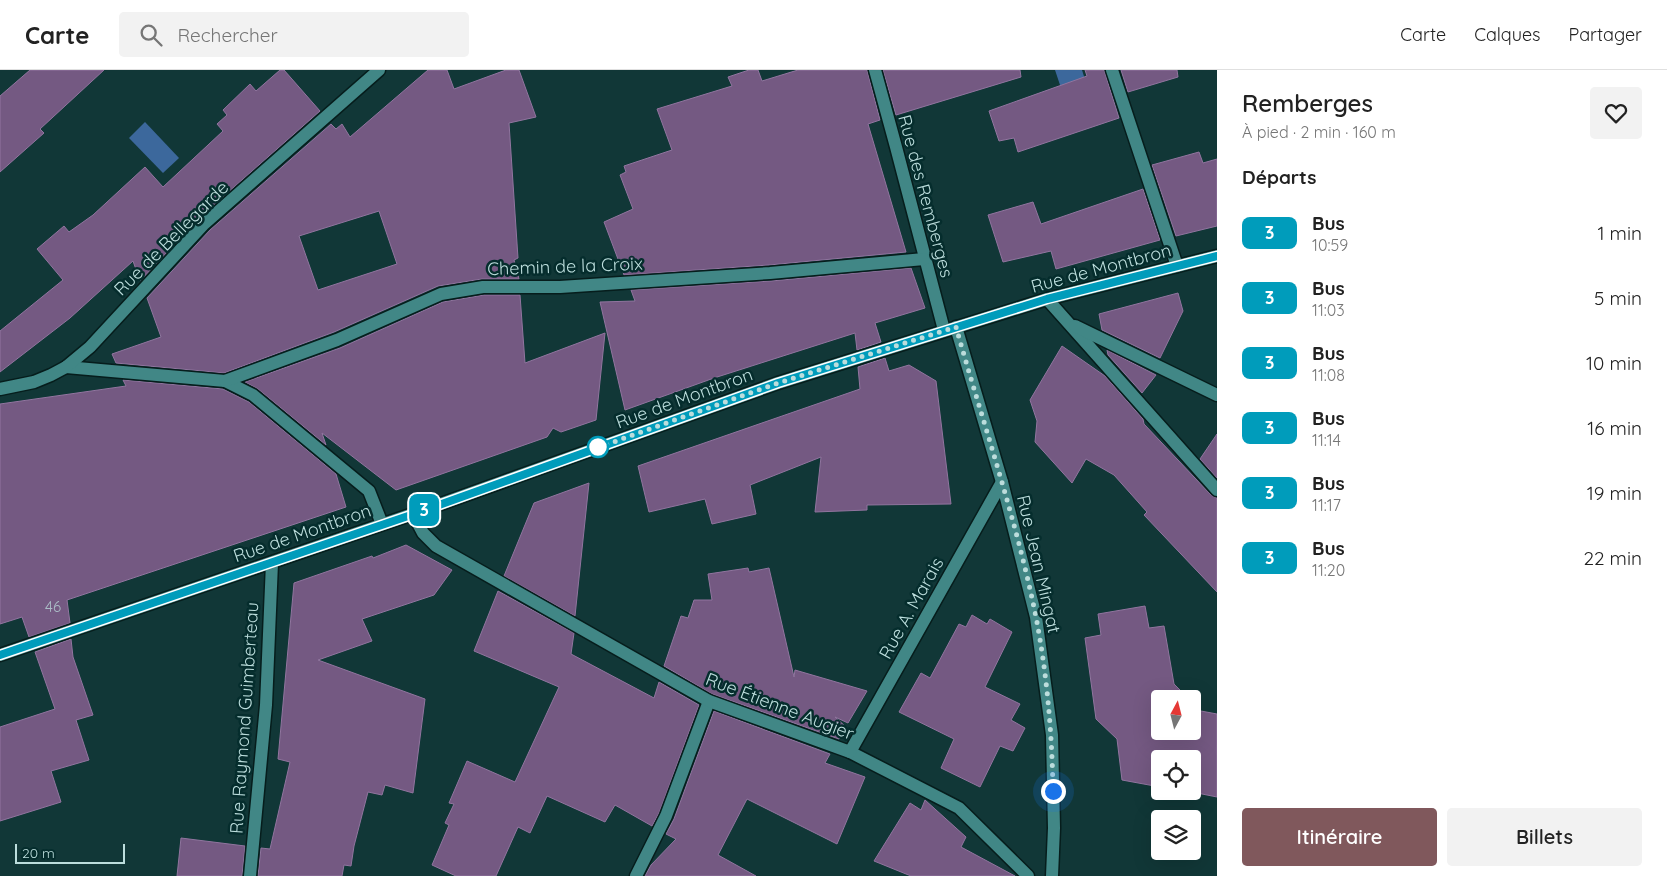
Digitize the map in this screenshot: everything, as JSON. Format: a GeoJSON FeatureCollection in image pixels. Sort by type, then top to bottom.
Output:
{"type":"FeatureCollection","features":[{"type":"Feature","properties":{"kind":"street","name":"Rue de Bellegarde"},"geometry":{"type":"LineString","coordinates":[[0,389],[34,382],[51,375],[66,367],[90,347],[204,224],[379,70]]}},
{"type":"Feature","properties":{"kind":"street","name":"Rue des Remberges"},"geometry":{"type":"LineString","coordinates":[[875,70],[924,259],[950,328]]}},
{"type":"Feature","properties":{"kind":"street"},"geometry":{"type":"LineString","coordinates":[[1112,70],[1177,266]]}},
{"type":"Feature","properties":{"kind":"street","name":"Rue de Montbron"},"geometry":{"type":"LineString","coordinates":[[0,655],[414,514],[778,383],[1047,299],[1217,256]]}},
{"type":"Feature","properties":{"kind":"street","name":"Chemin de la Croix"},"geometry":{"type":"LineString","coordinates":[[225,381],[337,340],[441,294],[483,287],[560,287],[770,273],[924,259]]}},
{"type":"Feature","properties":{"kind":"street"},"geometry":{"type":"LineString","coordinates":[[1047,299],[1217,490]]}},
{"type":"Feature","properties":{"kind":"street"},"geometry":{"type":"LineString","coordinates":[[1069,323],[1217,394]]}},
{"type":"Feature","properties":{"kind":"street","name":"Rue Jean Mingat"},"geometry":{"type":"LineString","coordinates":[[950,328],[1002,482],[1036,617],[1052,735],[1054,828],[1052,876]]}},
{"type":"Feature","properties":{"kind":"street"},"geometry":{"type":"LineString","coordinates":[[66,367],[225,381],[253,395],[369,491],[382,524]]}},
{"type":"Feature","properties":{"kind":"street","name":"Rue A. Marais"},"geometry":{"type":"LineString","coordinates":[[850,752],[1002,482]]}},
{"type":"Feature","properties":{"kind":"street","name":"Rue Étienne Augier"},"geometry":{"type":"LineString","coordinates":[[414,514],[423,533],[436,546],[709,701],[850,752],[959,808],[1028,876]]}},
{"type":"Feature","properties":{"kind":"street","name":"Rue Raymond Guimberteau"},"geometry":{"type":"LineString","coordinates":[[250,876],[266,705],[272,563]]}},
{"type":"Feature","properties":{"kind":"street"},"geometry":{"type":"LineString","coordinates":[[636,876],[666,816],[709,701]]}},
{"type":"Feature","properties":{"kind":"water"},"geometry":{"type":"Polygon","coordinates":[[[1055,70],[1082,70],[1088,89],[1064,97],[1055,70]]]}},
{"type":"Feature","properties":{"kind":"water"},"geometry":{"type":"Polygon","coordinates":[[[145,122],[179,158],[163,173],[129,138],[145,122]]]}},
{"type":"Feature","properties":{"kind":"building"},"geometry":{"type":"Polygon","coordinates":[[[30,70],[104,70],[40,129],[44,133],[0,172],[0,96],[30,70]]]}},
{"type":"Feature","properties":{"kind":"building"},"geometry":{"type":"Polygon","coordinates":[[[280,70],[284,70],[320,111],[199,218],[140,281],[133,261],[70,318],[0,372],[0,331],[63,280],[37,249],[64,226],[69,232],[93,215],[145,167],[163,187],[223,131],[217,124],[227,115],[223,110],[250,84],[256,91],[280,70]]]}},
{"type":"Feature","properties":{"kind":"building"},"geometry":{"type":"Polygon","coordinates":[[[428,70],[447,70],[454,89],[506,70],[519,70],[536,117],[509,123],[518,258],[514,260],[519,279],[482,279],[438,286],[334,332],[224,373],[116,363],[112,354],[161,337],[147,298],[210,230],[331,124],[336,129],[342,124],[350,137],[428,70]],[[379,211],[299,236],[318,290],[397,264],[379,211]]]}},
{"type":"Feature","properties":{"kind":"building"},"geometry":{"type":"Polygon","coordinates":[[[749,70],[758,70],[762,81],[798,70],[867,70],[880,120],[868,124],[906,252],[769,265],[624,275],[604,222],[633,209],[620,175],[626,172],[624,166],[672,150],[657,109],[732,86],[728,77],[749,70]]]}},
{"type":"Feature","properties":{"kind":"building"},"geometry":{"type":"Polygon","coordinates":[[[883,70],[1020,70],[1021,77],[896,115],[883,70]]]}},
{"type":"Feature","properties":{"kind":"building"},"geometry":{"type":"Polygon","coordinates":[[[1085,70],[1104,70],[1119,118],[1018,152],[1014,138],[999,141],[989,111],[1087,76],[1085,70]]]}},
{"type":"Feature","properties":{"kind":"building"},"geometry":{"type":"Polygon","coordinates":[[[1121,70],[1177,70],[1178,77],[1128,92],[1121,70]]]}},
{"type":"Feature","properties":{"kind":"building"},"geometry":{"type":"Polygon","coordinates":[[[1199,152],[1203,163],[1217,159],[1217,226],[1176,236],[1152,165],[1199,152]]]}},
{"type":"Feature","properties":{"kind":"building"},"geometry":{"type":"Polygon","coordinates":[[[1143,189],[1160,240],[1056,269],[1051,251],[1003,262],[988,215],[1033,202],[1041,224],[1143,189]]]}},
{"type":"Feature","properties":{"kind":"building"},"geometry":{"type":"Polygon","coordinates":[[[911,268],[925,308],[875,323],[881,342],[857,350],[855,333],[714,378],[625,410],[600,302],[635,301],[631,290],[771,281],[911,268]]]}},
{"type":"Feature","properties":{"kind":"building"},"geometry":{"type":"Polygon","coordinates":[[[1178,293],[1183,311],[1160,358],[1102,330],[1099,314],[1178,293]]]}},
{"type":"Feature","properties":{"kind":"building"},"geometry":{"type":"Polygon","coordinates":[[[484,295],[520,295],[525,363],[605,333],[596,420],[561,432],[553,428],[547,437],[396,490],[322,433],[326,445],[258,389],[245,382],[340,348],[443,302],[484,295]]]}},
{"type":"Feature","properties":{"kind":"building"},"geometry":{"type":"Polygon","coordinates":[[[1062,346],[1105,376],[1143,419],[1144,424],[1211,495],[1217,498],[1217,592],[1144,515],[1147,512],[1114,475],[1086,459],[1072,483],[1035,442],[1037,421],[1030,400],[1062,346]]]}},
{"type":"Feature","properties":{"kind":"building"},"geometry":{"type":"Polygon","coordinates":[[[1107,350],[1156,375],[1142,393],[1108,355],[1107,350]]]}},
{"type":"Feature","properties":{"kind":"building"},"geometry":{"type":"Polygon","coordinates":[[[885,358],[889,371],[909,365],[936,381],[951,504],[867,505],[867,510],[815,512],[821,457],[750,485],[756,514],[712,524],[705,499],[649,512],[638,466],[860,389],[858,367],[885,358]]]}},
{"type":"Feature","properties":{"kind":"building"},"geometry":{"type":"Polygon","coordinates":[[[123,380],[223,389],[249,402],[336,474],[346,507],[67,600],[70,623],[29,637],[22,617],[0,624],[0,404],[126,386],[123,380]]]}},
{"type":"Feature","properties":{"kind":"building"},"geometry":{"type":"Polygon","coordinates":[[[1217,434],[1217,478],[1200,459],[1217,434]]]}},
{"type":"Feature","properties":{"kind":"building"},"geometry":{"type":"Polygon","coordinates":[[[589,483],[575,616],[504,576],[534,503],[589,483]]]}},
{"type":"Feature","properties":{"kind":"building"},"geometry":{"type":"Polygon","coordinates":[[[406,545],[452,570],[434,595],[362,619],[372,641],[318,660],[425,699],[413,793],[385,785],[382,795],[368,792],[354,846],[351,866],[344,865],[342,876],[258,876],[261,848],[270,849],[290,762],[278,759],[294,583],[372,556],[373,558],[406,545]]]}},
{"type":"Feature","properties":{"kind":"building"},"geometry":{"type":"Polygon","coordinates":[[[748,568],[749,572],[769,568],[794,677],[795,670],[867,691],[848,723],[835,717],[846,727],[839,739],[712,694],[664,666],[681,616],[688,618],[694,600],[712,600],[708,574],[748,568]]]}},
{"type":"Feature","properties":{"kind":"building"},"geometry":{"type":"Polygon","coordinates":[[[498,591],[574,633],[571,654],[654,698],[659,682],[699,705],[659,813],[652,826],[615,805],[605,822],[547,796],[530,833],[518,827],[496,876],[456,876],[432,865],[449,825],[445,823],[454,804],[449,803],[467,761],[515,782],[559,687],[474,651],[498,591]]]}},
{"type":"Feature","properties":{"kind":"building"},"geometry":{"type":"Polygon","coordinates":[[[1145,606],[1149,628],[1164,626],[1174,684],[1180,690],[1151,690],[1151,740],[1201,740],[1201,711],[1217,714],[1217,797],[1201,794],[1201,750],[1151,750],[1151,785],[1122,780],[1117,739],[1096,719],[1085,638],[1101,635],[1098,614],[1145,606]]]}},
{"type":"Feature","properties":{"kind":"building"},"geometry":{"type":"Polygon","coordinates":[[[972,615],[987,624],[990,619],[1012,632],[985,687],[1020,704],[1011,720],[1025,728],[1013,751],[1000,746],[980,787],[941,768],[954,739],[899,712],[921,673],[930,678],[959,624],[966,627],[972,615]]]}},
{"type":"Feature","properties":{"kind":"building"},"geometry":{"type":"Polygon","coordinates":[[[71,639],[73,657],[93,715],[76,720],[89,760],[51,771],[61,802],[0,821],[0,727],[55,709],[35,652],[71,639]]]}},
{"type":"Feature","properties":{"kind":"building"},"geometry":{"type":"Polygon","coordinates":[[[714,711],[830,754],[825,763],[865,777],[837,844],[747,799],[718,855],[756,876],[645,876],[651,865],[676,839],[666,834],[674,819],[714,711]]]}},
{"type":"Feature","properties":{"kind":"building"},"geometry":{"type":"Polygon","coordinates":[[[925,800],[966,837],[961,847],[1015,876],[911,876],[874,861],[910,803],[921,810],[925,800]]]}},
{"type":"Feature","properties":{"kind":"building"},"geometry":{"type":"Polygon","coordinates":[[[181,838],[245,846],[242,876],[177,876],[181,838]]]}},
{"type":"Feature","properties":{"kind":"bus line","name":"3"},"geometry":{"type":"LineString","coordinates":[[0,655],[414,514],[778,383],[1047,299],[1217,256]]}},
{"type":"Feature","properties":{"kind":"route"},"geometry":{"type":"LineString","coordinates":[[598,447],[594,449],[778,383],[956,327],[1002,482],[1036,617],[1052,735],[1053,791]]}}]}
